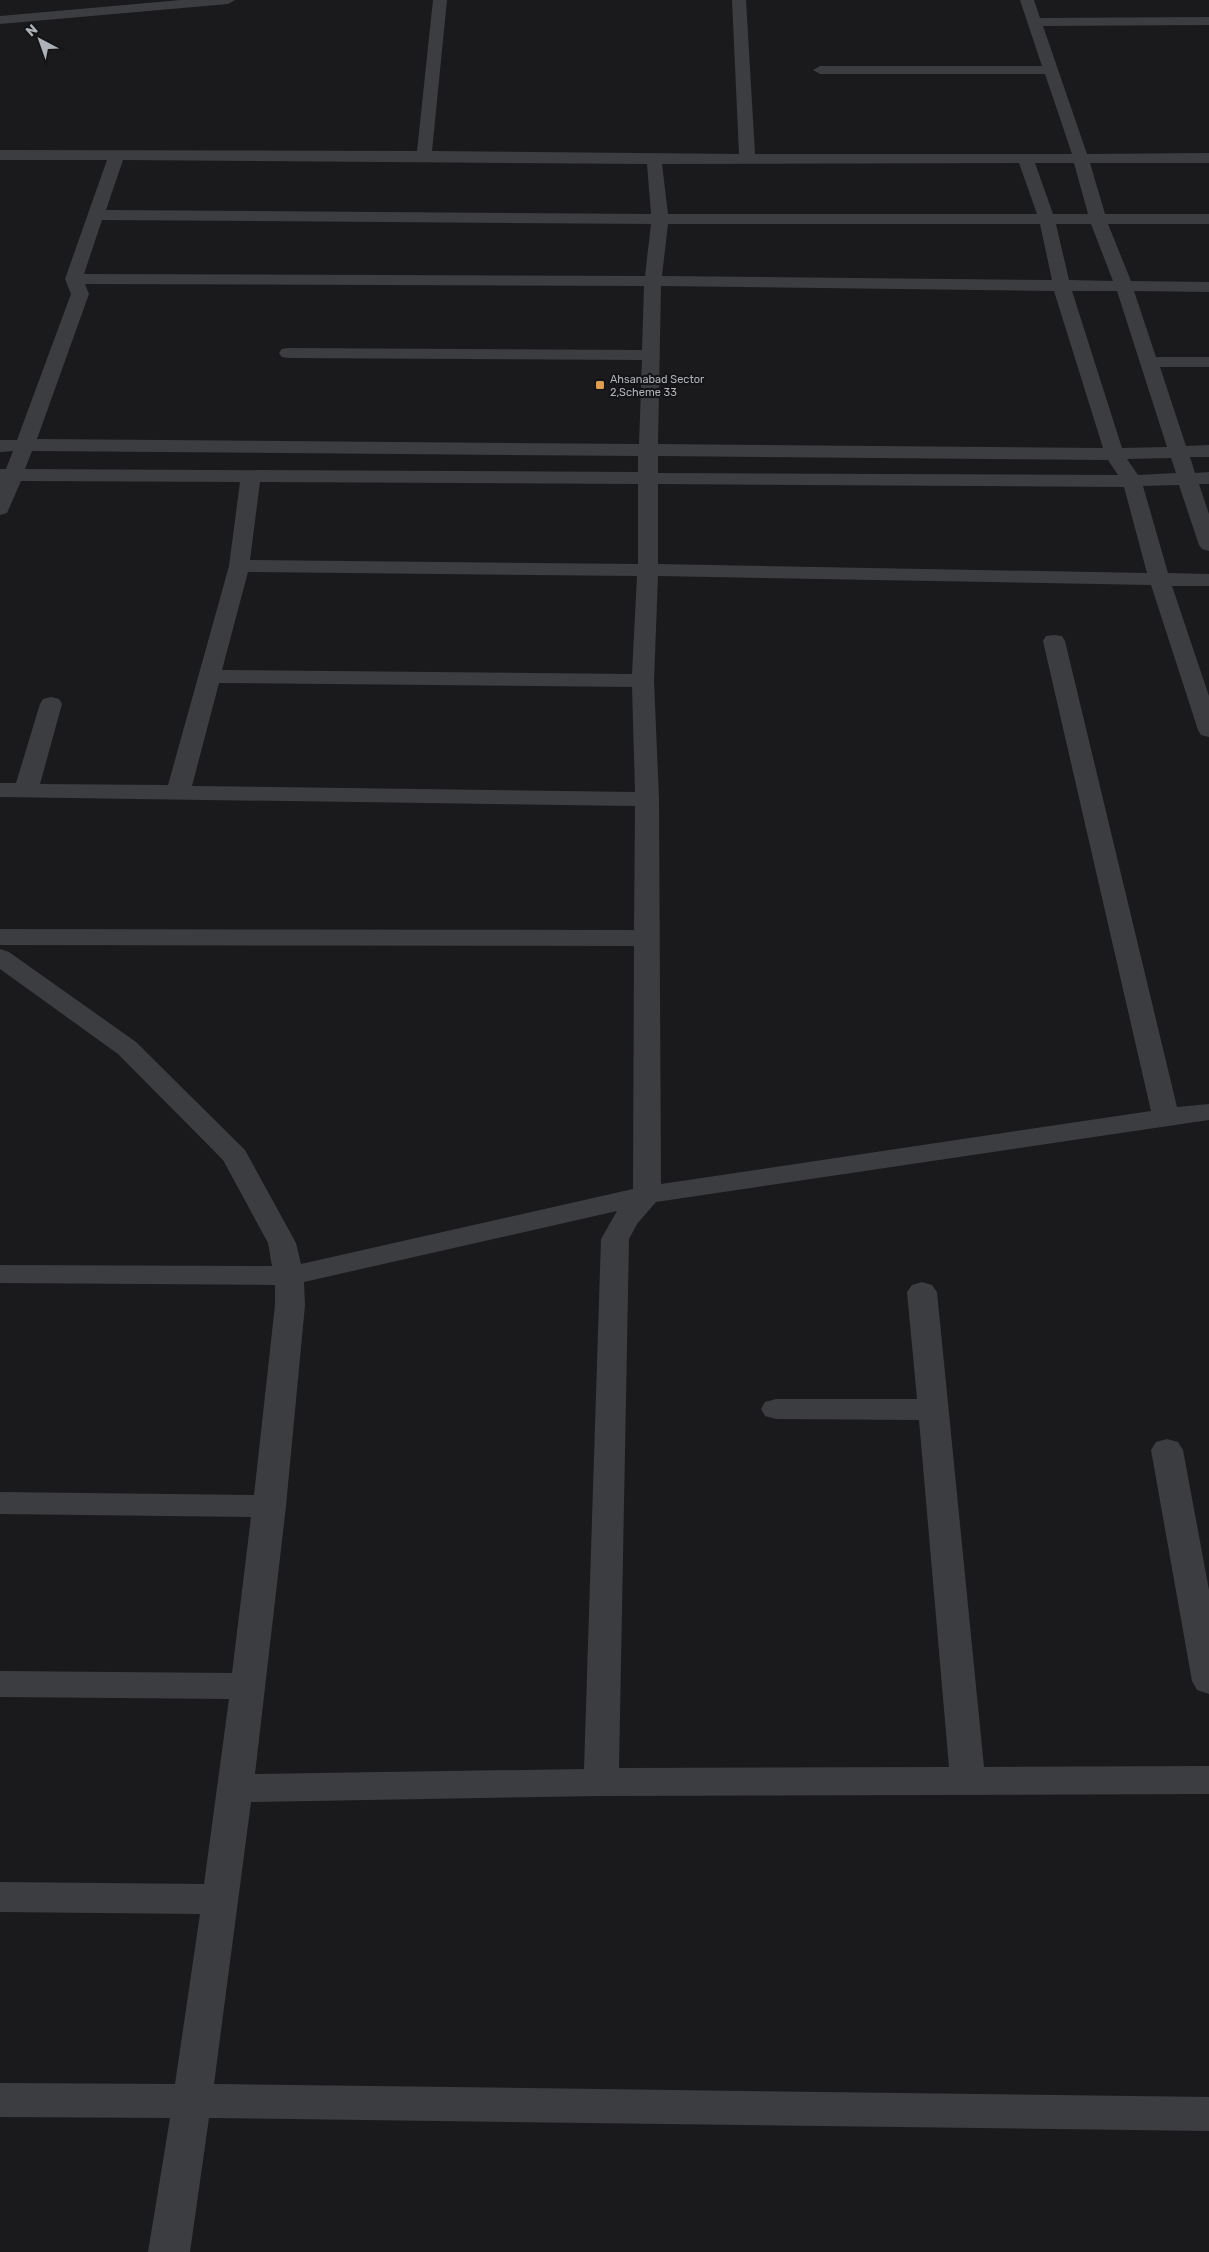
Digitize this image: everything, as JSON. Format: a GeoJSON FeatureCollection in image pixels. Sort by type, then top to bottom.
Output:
{"type":"FeatureCollection","features":[{"type":"Feature","properties":{"kind":"street"},"geometry":{"type":"LineString","coordinates":[[0,20],[228,0]]}},
{"type":"Feature","properties":{"kind":"street"},"geometry":{"type":"LineString","coordinates":[[424,156],[440,0]]}},
{"type":"Feature","properties":{"kind":"street"},"geometry":{"type":"LineString","coordinates":[[739,0],[746,158]]}},
{"type":"Feature","properties":{"kind":"street"},"geometry":{"type":"LineString","coordinates":[[1026,0],[1081,158],[1098,220],[1124,286],[1176,450],[1209,545]]}},
{"type":"Feature","properties":{"kind":"street"},"geometry":{"type":"LineString","coordinates":[[1035,22],[1209,21]]}},
{"type":"Feature","properties":{"kind":"street"},"geometry":{"type":"LineString","coordinates":[[820,70],[1051,70]]}},
{"type":"Feature","properties":{"kind":"street"},"geometry":{"type":"LineString","coordinates":[[0,156],[424,156],[654,159],[1209,158]]}},
{"type":"Feature","properties":{"kind":"street"},"geometry":{"type":"LineString","coordinates":[[0,509],[6,475],[25,446],[80,294],[74,279],[116,156]]}},
{"type":"Feature","properties":{"kind":"street"},"geometry":{"type":"LineString","coordinates":[[1025,158],[1046,220],[1061,284],[1114,454],[1132,481],[1159,578],[1202,685],[1209,730]]}},
{"type":"Feature","properties":{"kind":"street"},"geometry":{"type":"LineString","coordinates":[[601,1782],[615,1239],[624,1220],[647,1195],[647,799],[643,682],[648,570],[647,479],[653,281],[660,219],[654,159]]}},
{"type":"Feature","properties":{"kind":"street"},"geometry":{"type":"LineString","coordinates":[[96,215],[660,219],[1209,219]]}},
{"type":"Feature","properties":{"kind":"street"},"geometry":{"type":"LineString","coordinates":[[74,279],[653,281],[1209,286]]}},
{"type":"Feature","properties":{"kind":"street"},"geometry":{"type":"LineString","coordinates":[[288,353],[651,355]]}},
{"type":"Feature","properties":{"kind":"street"},"geometry":{"type":"LineString","coordinates":[[1148,362],[1209,362]]}},
{"type":"Feature","properties":{"kind":"street"},"geometry":{"type":"LineString","coordinates":[[0,446],[1114,454],[1176,450],[1209,451]]}},
{"type":"Feature","properties":{"kind":"street"},"geometry":{"type":"LineString","coordinates":[[6,475],[1132,481],[1209,478]]}},
{"type":"Feature","properties":{"kind":"street"},"geometry":{"type":"LineString","coordinates":[[178,792],[211,676],[239,566],[251,476]]}},
{"type":"Feature","properties":{"kind":"street"},"geometry":{"type":"LineString","coordinates":[[239,566],[648,570],[1209,580]]}},
{"type":"Feature","properties":{"kind":"street"},"geometry":{"type":"LineString","coordinates":[[1054,641],[1166,1117]]}},
{"type":"Feature","properties":{"kind":"street"},"geometry":{"type":"LineString","coordinates":[[211,676],[643,682]]}},
{"type":"Feature","properties":{"kind":"street"},"geometry":{"type":"LineString","coordinates":[[26,790],[51,704]]}},
{"type":"Feature","properties":{"kind":"street"},"geometry":{"type":"LineString","coordinates":[[0,790],[647,799]]}},
{"type":"Feature","properties":{"kind":"street"},"geometry":{"type":"LineString","coordinates":[[0,937],[647,938]]}},
{"type":"Feature","properties":{"kind":"street"},"geometry":{"type":"LineString","coordinates":[[0,957],[127,1048],[235,1156],[282,1243],[289,1276],[290,1305],[270,1506],[248,1686],[193,2101],[169,2252]]}},
{"type":"Feature","properties":{"kind":"street"},"geometry":{"type":"LineString","coordinates":[[0,1274],[289,1276],[647,1195],[1209,1112]]}},
{"type":"Feature","properties":{"kind":"street"},"geometry":{"type":"LineString","coordinates":[[922,1292],[968,1780]]}},
{"type":"Feature","properties":{"kind":"street"},"geometry":{"type":"LineString","coordinates":[[776,1409],[932,1410]]}},
{"type":"Feature","properties":{"kind":"street"},"geometry":{"type":"LineString","coordinates":[[1167,1450],[1209,1681]]}},
{"type":"Feature","properties":{"kind":"street"},"geometry":{"type":"LineString","coordinates":[[0,1503],[270,1506]]}},
{"type":"Feature","properties":{"kind":"street"},"geometry":{"type":"LineString","coordinates":[[0,1684],[248,1686]]}},
{"type":"Feature","properties":{"kind":"street"},"geometry":{"type":"LineString","coordinates":[[235,1788],[601,1782],[1209,1780]]}},
{"type":"Feature","properties":{"kind":"street"},"geometry":{"type":"LineString","coordinates":[[0,1897],[220,1899]]}},
{"type":"Feature","properties":{"kind":"street"},"geometry":{"type":"LineString","coordinates":[[0,2100],[1209,2114]]}},
{"type":"Feature","properties":{"kind":"place","name":"Ahsanabad Sector 2,Scheme 33"},"geometry":{"type":"Point","coordinates":[600,385]}}]}
